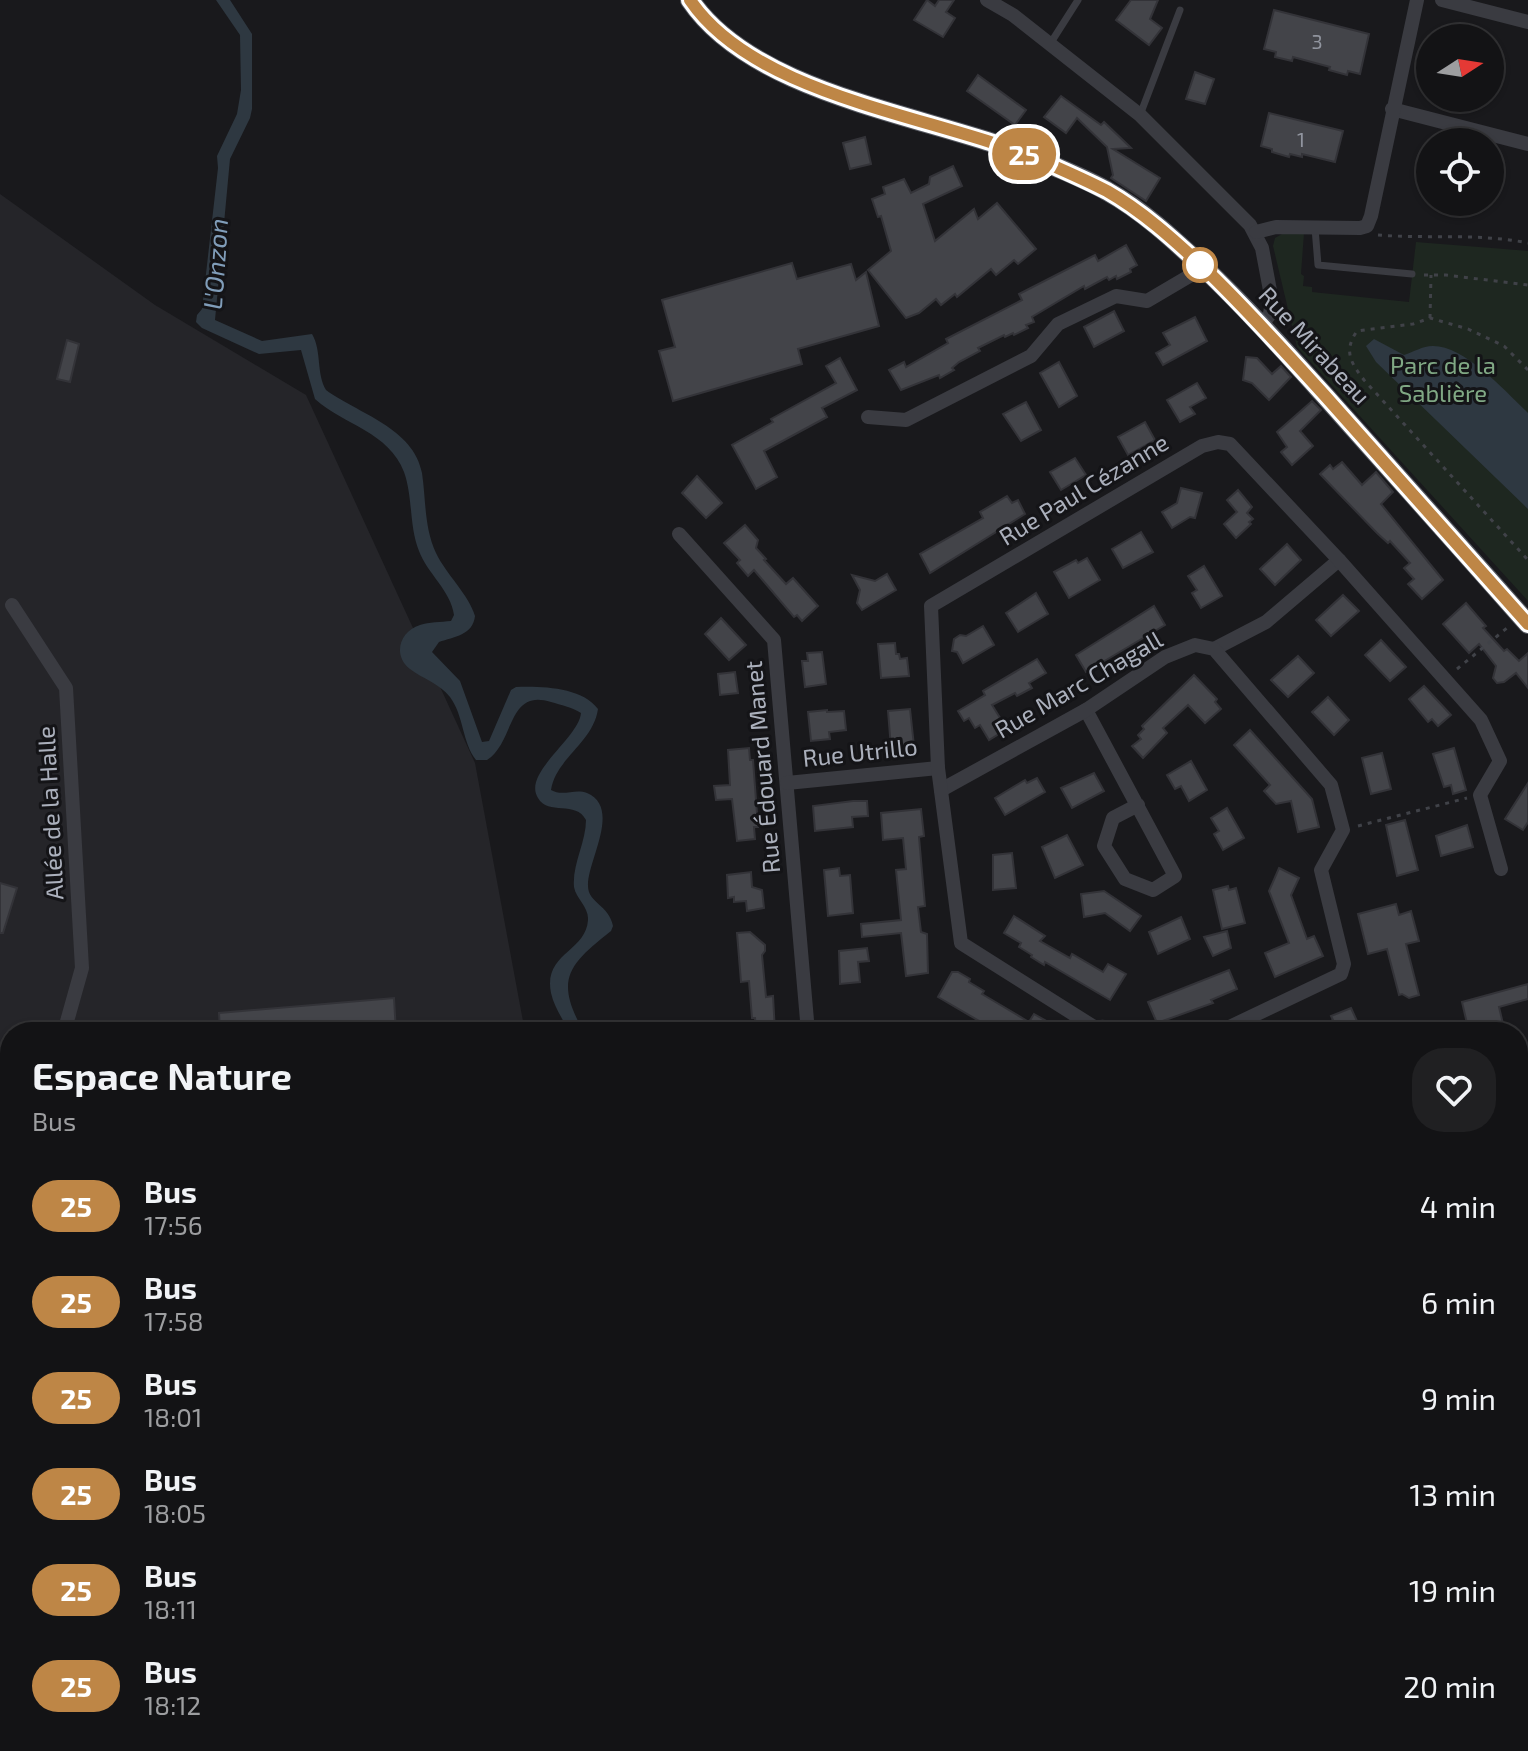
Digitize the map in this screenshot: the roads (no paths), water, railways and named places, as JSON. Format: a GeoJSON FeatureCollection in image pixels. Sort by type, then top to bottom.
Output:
{"type":"FeatureCollection","features":[{"type":"Feature","properties":{"kind":"main road","name":"Rue Mirabeau"},"geometry":{"type":"LineString","coordinates":[[690,0],[723,35],[753,58],[782,74],[818,89],[970,134],[1045,162],[1109,192],[1148,220],[1262,325],[1528,624]]}},
{"type":"Feature","properties":{"kind":"street"},"geometry":{"type":"LineString","coordinates":[[987,0],[1013,15],[1140,115],[1256,232],[1272,301],[1270,314],[1262,325]]}},
{"type":"Feature","properties":{"kind":"street"},"geometry":{"type":"LineString","coordinates":[[1256,232],[1276,227],[1367,226],[1417,0]]}},
{"type":"Feature","properties":{"kind":"street"},"geometry":{"type":"LineString","coordinates":[[1442,0],[1528,22]]}},
{"type":"Feature","properties":{"kind":"street"},"geometry":{"type":"LineString","coordinates":[[1392,109],[1528,144]]}},
{"type":"Feature","properties":{"kind":"street"},"geometry":{"type":"LineString","coordinates":[[868,417],[906,420],[1031,356],[1058,324],[1116,296],[1147,301],[1203,268]]}},
{"type":"Feature","properties":{"kind":"street","name":"Rue Paul Cézanne"},"geometry":{"type":"LineString","coordinates":[[1078,1022],[961,943],[938,768],[931,606],[1202,446],[1218,442],[1230,444],[1339,560],[1481,720],[1500,761],[1480,795],[1501,869]]}},
{"type":"Feature","properties":{"kind":"street","name":"Rue Édouard Manet"},"geometry":{"type":"LineString","coordinates":[[679,534],[774,640],[807,1022]]}},
{"type":"Feature","properties":{"kind":"street"},"geometry":{"type":"LineString","coordinates":[[1240,1022],[1341,974],[1344,964],[1321,870],[1343,830],[1331,785],[1214,649],[1266,622],[1339,560]]}},
{"type":"Feature","properties":{"kind":"street","name":"Allée de la Halle"},"geometry":{"type":"LineString","coordinates":[[12,605],[66,688],[82,968],[67,1022]]}},
{"type":"Feature","properties":{"kind":"street","name":"Rue Marc Chagall"},"geometry":{"type":"LineString","coordinates":[[941,790],[1086,710],[1165,657],[1195,645],[1214,649]]}},
{"type":"Feature","properties":{"kind":"street"},"geometry":{"type":"LineString","coordinates":[[1086,710],[1138,805],[1175,876],[1153,890],[1125,879],[1104,846],[1113,818],[1138,805]]}},
{"type":"Feature","properties":{"kind":"street","name":"Rue Utrillo"},"geometry":{"type":"LineString","coordinates":[[787,783],[938,768]]}},
{"type":"Feature","properties":{"kind":"lane"},"geometry":{"type":"LineString","coordinates":[[1050,44],[1078,0]]}},
{"type":"Feature","properties":{"kind":"lane"},"geometry":{"type":"LineString","coordinates":[[1140,115],[1180,10]]}},
{"type":"Feature","properties":{"kind":"lane"},"geometry":{"type":"LineString","coordinates":[[1315,228],[1318,265],[1412,274]]}},
{"type":"Feature","properties":{"kind":"water","name":"L'Onzon"},"geometry":{"type":"Polygon","coordinates":[[[216,0],[230,0],[252,34],[252,109],[230,159],[215,320],[262,341],[312,334],[326,390],[383,423],[408,444],[417,457],[432,543],[475,616],[467,631],[439,642],[432,652],[460,681],[482,742],[489,741],[511,690],[516,687],[572,692],[598,709],[589,732],[560,769],[551,790],[587,793],[597,800],[602,810],[600,836],[588,886],[591,896],[607,913],[613,926],[584,954],[570,975],[570,999],[579,1022],[564,1022],[552,998],[550,980],[553,969],[586,931],[587,911],[574,887],[586,820],[576,811],[543,803],[535,788],[544,767],[578,723],[581,713],[551,702],[537,700],[526,703],[519,709],[496,752],[487,760],[476,760],[450,697],[410,669],[401,657],[401,644],[407,632],[424,624],[451,621],[454,615],[448,598],[419,551],[407,482],[397,458],[377,438],[315,399],[301,350],[259,354],[202,328],[196,322],[202,309],[217,156],[237,114],[241,90],[240,35],[216,0]]]}},
{"type":"Feature","properties":{"kind":"water"},"geometry":{"type":"Polygon","coordinates":[[[1374,339],[1404,355],[1433,346],[1458,353],[1484,371],[1528,413],[1528,509],[1376,362],[1366,346],[1374,339]]]}},
{"type":"Feature","properties":{"kind":"park label","name":"Parc de la Sablière"},"geometry":{"type":"Point","coordinates":[1443,380]}}]}
